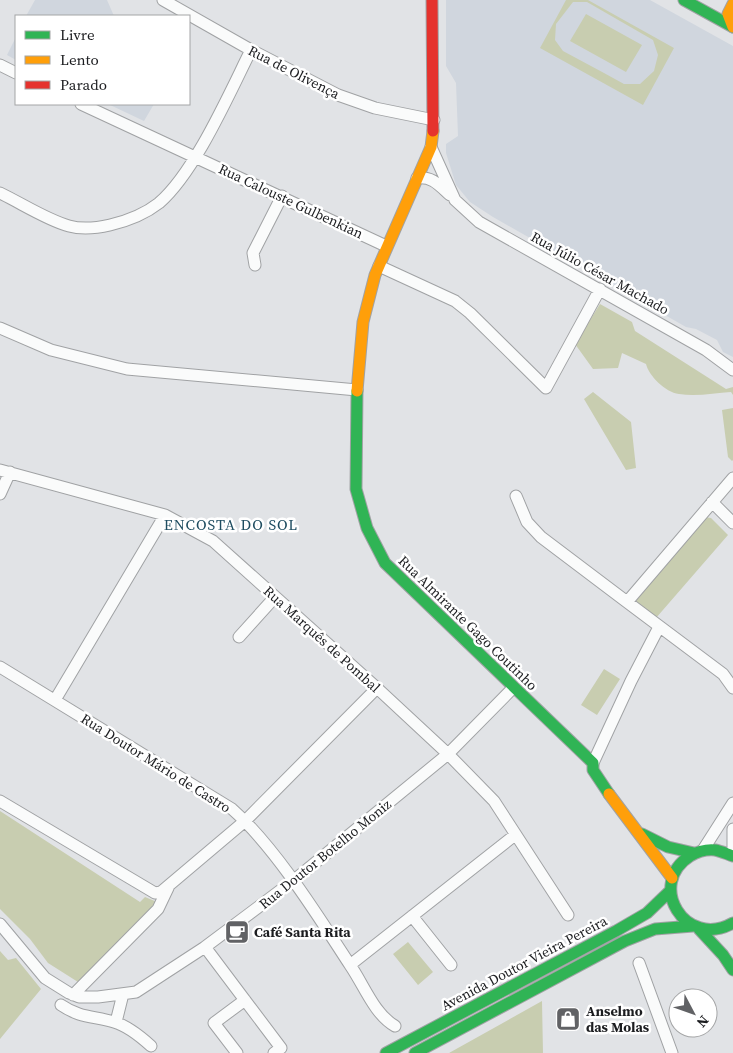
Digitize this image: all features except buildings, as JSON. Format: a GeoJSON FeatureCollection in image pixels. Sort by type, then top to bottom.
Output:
{"type":"FeatureCollection","features":[{"type":"Feature","properties":{"kind":"street","name":"Rua de Olivença"},"geometry":{"type":"LineString","coordinates":[[164,0],[251,50],[338,95],[382,110],[434,120]]}},
{"type":"Feature","properties":{"kind":"street"},"geometry":{"type":"LineString","coordinates":[[431,147],[434,120],[432,0]]}},
{"type":"Feature","properties":{"kind":"street"},"geometry":{"type":"LineString","coordinates":[[684,0],[733,27]]}},
{"type":"Feature","properties":{"kind":"street"},"geometry":{"type":"LineString","coordinates":[[699,8],[731,6],[728,14],[733,27]]}},
{"type":"Feature","properties":{"kind":"street"},"geometry":{"type":"LineString","coordinates":[[0,193],[69,226],[96,229],[122,222],[157,204],[171,191],[195,157],[251,50]]}},
{"type":"Feature","properties":{"kind":"street"},"geometry":{"type":"LineString","coordinates":[[0,65],[15,72]]}},
{"type":"Feature","properties":{"kind":"street","name":"Rua Calouste Gulbenkian"},"geometry":{"type":"LineString","coordinates":[[83,105],[386,246]]}},
{"type":"Feature","properties":{"kind":"street","name":"Rua Almirante Gago Coutinho"},"geometry":{"type":"LineString","coordinates":[[431,147],[386,246],[363,322],[357,390],[356,489],[373,542],[391,570],[593,764],[593,770],[672,878]]}},
{"type":"Feature","properties":{"kind":"street","name":"Rua Júlio César Machado"},"geometry":{"type":"LineString","coordinates":[[431,147],[455,200]]}},
{"type":"Feature","properties":{"kind":"street","name":"Rua Júlio César Machado"},"geometry":{"type":"LineString","coordinates":[[417,178],[426,177],[437,182],[479,222],[706,350],[733,370]]}},
{"type":"Feature","properties":{"kind":"street"},"geometry":{"type":"LineString","coordinates":[[255,265],[253,253],[282,196]]}},
{"type":"Feature","properties":{"kind":"street"},"geometry":{"type":"LineString","coordinates":[[379,266],[455,301],[470,312],[546,388],[600,289]]}},
{"type":"Feature","properties":{"kind":"street"},"geometry":{"type":"LineString","coordinates":[[0,328],[51,350],[127,368],[357,390]]}},
{"type":"Feature","properties":{"kind":"street"},"geometry":{"type":"LineString","coordinates":[[0,494],[5,471]]}},
{"type":"Feature","properties":{"kind":"street","name":"Rua Marquês de Pombal"},"geometry":{"type":"LineString","coordinates":[[5,471],[165,515],[213,541],[377,688],[494,800],[568,915]]}},
{"type":"Feature","properties":{"kind":"street"},"geometry":{"type":"LineString","coordinates":[[627,602],[733,478]]}},
{"type":"Feature","properties":{"kind":"street"},"geometry":{"type":"LineString","coordinates":[[516,496],[527,522],[540,537],[723,674],[733,688]]}},
{"type":"Feature","properties":{"kind":"street"},"geometry":{"type":"LineString","coordinates":[[712,502],[733,523]]}},
{"type":"Feature","properties":{"kind":"street"},"geometry":{"type":"LineString","coordinates":[[55,700],[165,515]]}},
{"type":"Feature","properties":{"kind":"street"},"geometry":{"type":"LineString","coordinates":[[239,637],[275,597]]}},
{"type":"Feature","properties":{"kind":"street"},"geometry":{"type":"LineString","coordinates":[[593,764],[631,681],[659,627]]}},
{"type":"Feature","properties":{"kind":"street","name":"Rua Doutor Mário de Castro"},"geometry":{"type":"LineString","coordinates":[[0,667],[232,809],[245,820],[293,881],[350,965],[384,1020],[395,1026]]}},
{"type":"Feature","properties":{"kind":"street"},"geometry":{"type":"LineString","coordinates":[[0,801],[155,892],[162,892],[245,820],[377,688]]}},
{"type":"Feature","properties":{"kind":"street","name":"Rua Doutor Botelho Moniz"},"geometry":{"type":"LineString","coordinates":[[0,924],[46,978],[74,995],[79,997],[98,997],[136,992],[205,947],[293,881],[448,754],[513,688]]}},
{"type":"Feature","properties":{"kind":"street"},"geometry":{"type":"LineString","coordinates":[[733,803],[698,851],[680,863],[672,878],[670,890],[677,912],[696,927],[723,955],[733,970]]}},
{"type":"Feature","properties":{"kind":"street"},"geometry":{"type":"LineString","coordinates":[[733,828],[733,848]]}},
{"type":"Feature","properties":{"kind":"street","name":"Rua Almirante Gago Coutinho"},"geometry":{"type":"LineString","coordinates":[[636,830],[668,847],[698,851],[716,849],[733,856]]}},
{"type":"Feature","properties":{"kind":"street"},"geometry":{"type":"LineString","coordinates":[[350,965],[515,835]]}},
{"type":"Feature","properties":{"kind":"street"},"geometry":{"type":"LineString","coordinates":[[74,995],[158,909],[168,888]]}},
{"type":"Feature","properties":{"kind":"street","name":"Avenida Doutor Vieira Pereira"},"geometry":{"type":"LineString","coordinates":[[386,1053],[616,931],[647,913],[670,890]]}},
{"type":"Feature","properties":{"kind":"street"},"geometry":{"type":"LineString","coordinates":[[412,916],[451,965]]}},
{"type":"Feature","properties":{"kind":"street","name":"Avenida Doutor Vieira Pereira"},"geometry":{"type":"LineString","coordinates":[[414,1053],[625,941],[655,929],[696,927],[716,930],[733,923]]}},
{"type":"Feature","properties":{"kind":"street"},"geometry":{"type":"LineString","coordinates":[[205,947],[281,1048],[274,1053]]}},
{"type":"Feature","properties":{"kind":"street"},"geometry":{"type":"LineString","coordinates":[[639,963],[672,1053]]}},
{"type":"Feature","properties":{"kind":"street"},"geometry":{"type":"LineString","coordinates":[[116,1022],[123,994]]}},
{"type":"Feature","properties":{"kind":"street"},"geometry":{"type":"LineString","coordinates":[[237,1053],[214,1023],[245,1000]]}},
{"type":"Feature","properties":{"kind":"street"},"geometry":{"type":"LineString","coordinates":[[61,1005],[74,1014],[116,1022],[138,1034],[151,1046]]}},
{"type":"Feature","properties":{"kind":"shaded area"},"geometry":{"type":"Polygon","coordinates":[[[35,0],[107,0],[114,15],[27,15],[35,0]]]}},
{"type":"Feature","properties":{"kind":"shaded area"},"geometry":{"type":"Polygon","coordinates":[[[446,0],[650,0],[733,46],[733,357],[723,352],[717,340],[696,329],[686,327],[493,217],[470,202],[456,185],[446,153],[446,144],[458,136],[456,83],[446,66],[446,0]]]}},
{"type":"Feature","properties":{"kind":"shaded area"},"geometry":{"type":"Polygon","coordinates":[[[15,39],[15,59],[7,55],[15,39]]]}},
{"type":"Feature","properties":{"kind":"shaded area"},"geometry":{"type":"Polygon","coordinates":[[[110,105],[153,105],[144,121],[110,105]]]}},
{"type":"Feature","properties":{"kind":"green space"},"geometry":{"type":"Polygon","coordinates":[[[566,0],[588,0],[674,48],[643,105],[540,48],[566,0]],[[573,2],[556,24],[555,40],[563,51],[624,84],[640,84],[654,71],[658,55],[653,40],[587,2],[573,2]]]}},
{"type":"Feature","properties":{"kind":"green space"},"geometry":{"type":"Polygon","coordinates":[[[586,14],[642,45],[626,72],[570,41],[586,14]]]}},
{"type":"Feature","properties":{"kind":"green space"},"geometry":{"type":"Polygon","coordinates":[[[600,304],[632,322],[635,331],[726,389],[733,387],[733,395],[731,392],[692,395],[674,393],[658,383],[646,364],[622,353],[618,368],[593,369],[575,344],[600,304]]]}},
{"type":"Feature","properties":{"kind":"green space"},"geometry":{"type":"Polygon","coordinates":[[[593,392],[631,422],[636,468],[626,470],[584,399],[593,392]]]}},
{"type":"Feature","properties":{"kind":"green space"},"geometry":{"type":"Polygon","coordinates":[[[733,408],[732,461],[728,457],[722,410],[733,408]]]}},
{"type":"Feature","properties":{"kind":"green space"},"geometry":{"type":"Polygon","coordinates":[[[705,517],[711,518],[728,535],[656,618],[636,601],[705,517]]]}},
{"type":"Feature","properties":{"kind":"green space"},"geometry":{"type":"Polygon","coordinates":[[[604,669],[620,679],[597,715],[581,705],[604,669]]]}},
{"type":"Feature","properties":{"kind":"green space"},"geometry":{"type":"Polygon","coordinates":[[[0,811],[140,902],[145,897],[157,902],[78,982],[48,963],[30,939],[0,909],[0,811]]]}},
{"type":"Feature","properties":{"kind":"green space"},"geometry":{"type":"Polygon","coordinates":[[[408,942],[433,972],[418,985],[393,954],[408,942]]]}},
{"type":"Feature","properties":{"kind":"green space"},"geometry":{"type":"Polygon","coordinates":[[[0,951],[8,960],[16,958],[41,989],[0,1039],[0,951]]]}},
{"type":"Feature","properties":{"kind":"green space"},"geometry":{"type":"Polygon","coordinates":[[[542,1001],[543,1053],[449,1053],[542,1001]]]}},
{"type":"Feature","properties":{"kind":"traffic: fast"},"geometry":{"type":"LineString","coordinates":[[684,0],[733,27]]}},
{"type":"Feature","properties":{"kind":"traffic: fast"},"geometry":{"type":"LineString","coordinates":[[357,391],[356,489],[367,528],[385,563],[593,763],[593,770],[609,794]]}},
{"type":"Feature","properties":{"kind":"traffic: fast"},"geometry":{"type":"LineString","coordinates":[[642,834],[668,847],[694,853]]}},
{"type":"Feature","properties":{"kind":"traffic: fast"},"geometry":{"type":"LineString","coordinates":[[733,856],[715,850],[705,850],[696,853],[677,868],[671,882],[672,897],[677,910],[687,921],[700,928],[716,929],[733,923]]}},
{"type":"Feature","properties":{"kind":"traffic: fast"},"geometry":{"type":"LineString","coordinates":[[386,1053],[616,931],[647,913],[670,891]]}},
{"type":"Feature","properties":{"kind":"traffic: fast"},"geometry":{"type":"LineString","coordinates":[[415,1053],[625,941],[655,929],[693,926]]}},
{"type":"Feature","properties":{"kind":"traffic: fast"},"geometry":{"type":"LineString","coordinates":[[699,929],[723,955],[733,970]]}},
{"type":"Feature","properties":{"kind":"traffic: slow"},"geometry":{"type":"LineString","coordinates":[[733,4],[728,14],[733,27]]}},
{"type":"Feature","properties":{"kind":"traffic: slow"},"geometry":{"type":"LineString","coordinates":[[357,391],[363,322],[375,275],[431,147],[433,131]]}},
{"type":"Feature","properties":{"kind":"traffic: slow"},"geometry":{"type":"LineString","coordinates":[[609,794],[672,878]]}},
{"type":"Feature","properties":{"kind":"traffic: jam"},"geometry":{"type":"LineString","coordinates":[[432,0],[433,131]]}},
{"type":"Feature","properties":{"kind":"place","name":"Café Santa Rita"},"geometry":{"type":"Point","coordinates":[237,932]}},
{"type":"Feature","properties":{"kind":"place","name":"Anselmo das Molas"},"geometry":{"type":"Point","coordinates":[568,1019]}},
{"type":"Feature","properties":{"kind":"district","name":"ENCOSTA DO SOL"},"geometry":{"type":"Point","coordinates":[231,525]}}]}
